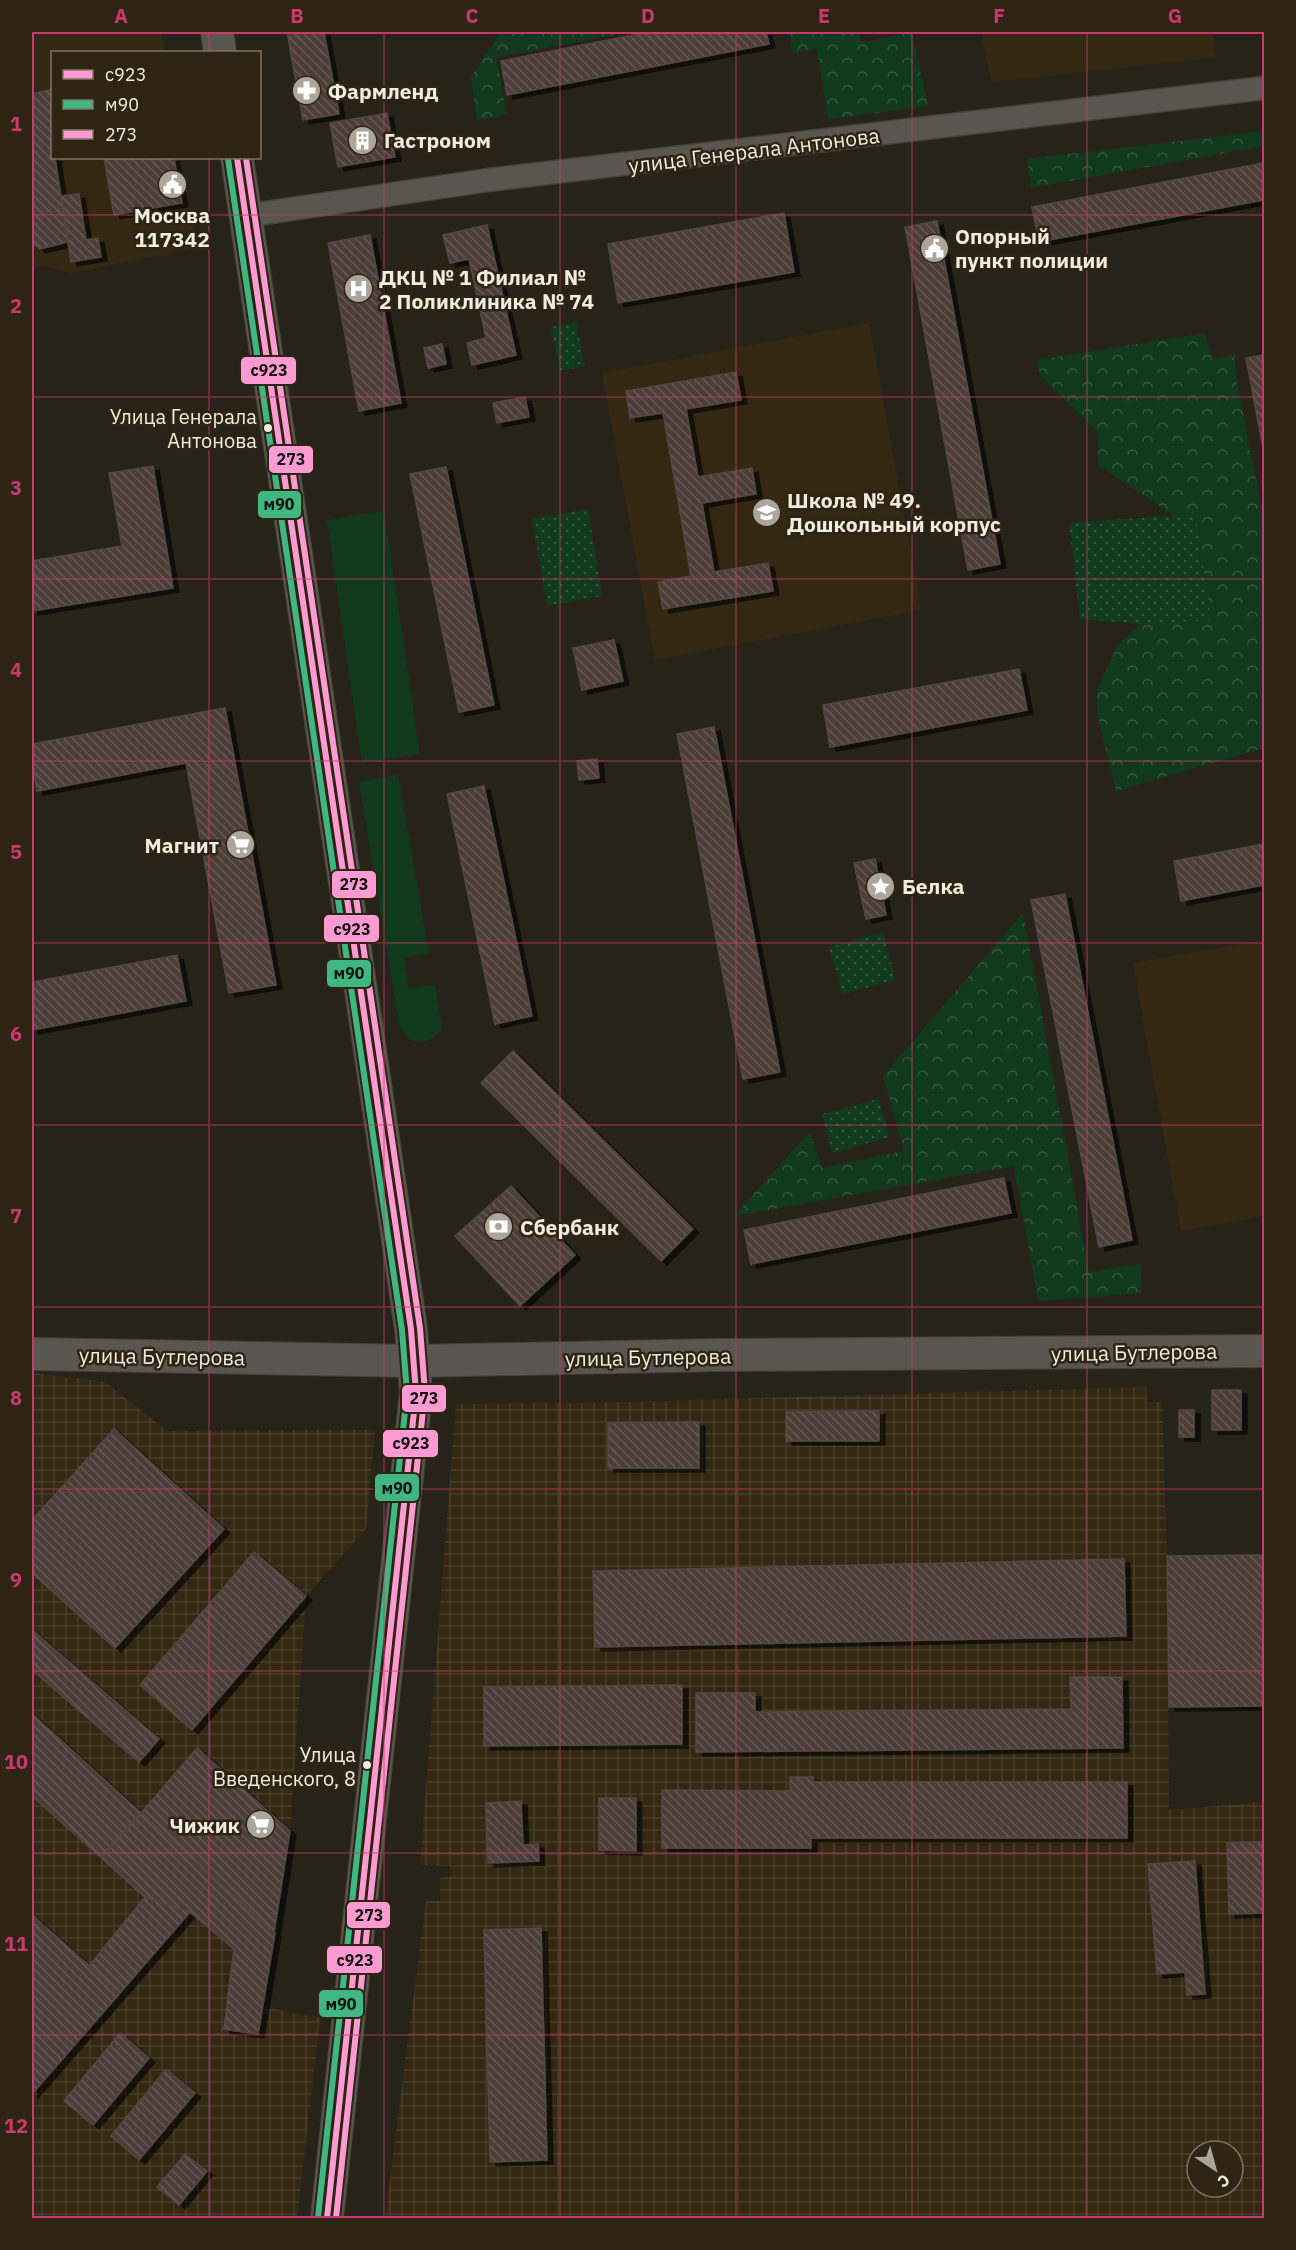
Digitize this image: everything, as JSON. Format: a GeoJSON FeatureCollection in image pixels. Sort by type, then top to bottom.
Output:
{"type":"FeatureCollection","features":[{"type":"Feature","properties":{"kind":"street"},"geometry":{"type":"LineString","coordinates":[[217,32],[220,51]]}},
{"type":"Feature","properties":{"kind":"street","name":"улица Генерала Антонова"},"geometry":{"type":"LineString","coordinates":[[245,216],[488,180],[1264,88]]}},
{"type":"Feature","properties":{"kind":"street"},"geometry":{"type":"LineString","coordinates":[[237,159],[417,1394],[327,2218]]}},
{"type":"Feature","properties":{"kind":"street","name":"улица Бутлерова"},"geometry":{"type":"LineString","coordinates":[[32,1354],[414,1361],[730,1355],[1264,1351]]}},
{"type":"Feature","properties":{"kind":"shaded area"},"geometry":{"type":"Polygon","coordinates":[[[32,32],[161,32],[164,51],[51,51],[51,159],[181,159],[196,248],[70,273],[43,266],[32,269],[32,32]]]}},
{"type":"Feature","properties":{"kind":"shaded area"},"geometry":{"type":"Polygon","coordinates":[[[981,32],[1212,32],[1216,57],[991,82],[981,32]]]}},
{"type":"Feature","properties":{"kind":"shaded area","name":"Школа № 49. Дошкольный корпус"},"geometry":{"type":"Polygon","coordinates":[[[869,323],[921,610],[655,660],[602,373],[869,323]]]}},
{"type":"Feature","properties":{"kind":"shaded area"},"geometry":{"type":"Polygon","coordinates":[[[1264,940],[1264,1216],[1181,1231],[1133,963],[1264,940]]]}},
{"type":"Feature","properties":{"kind":"shaded area"},"geometry":{"type":"Polygon","coordinates":[[[32,1373],[105,1382],[167,1431],[375,1430],[366,1529],[306,1596],[290,1830],[263,2007],[320,2018],[297,2218],[32,2218],[32,1373]]]}},
{"type":"Feature","properties":{"kind":"shaded area"},"geometry":{"type":"Polygon","coordinates":[[[1146,1387],[1147,1402],[1162,1402],[1167,1556],[1169,1810],[1264,1802],[1264,2218],[385,2218],[426,1900],[440,1901],[440,1878],[452,1876],[450,1866],[420,1865],[456,1404],[592,1403],[1146,1387]]]}},
{"type":"Feature","properties":{"kind":"green space"},"geometry":{"type":"Polygon","coordinates":[[[501,32],[631,32],[496,57],[507,114],[477,120],[471,77],[501,32]]]}},
{"type":"Feature","properties":{"kind":"green space"},"geometry":{"type":"Polygon","coordinates":[[[789,32],[859,32],[862,43],[912,32],[928,106],[828,119],[817,49],[793,53],[789,32]]]}},
{"type":"Feature","properties":{"kind":"green space"},"geometry":{"type":"Polygon","coordinates":[[[1264,131],[1264,146],[1031,188],[1027,159],[1264,131]]]}},
{"type":"Feature","properties":{"kind":"green space"},"geometry":{"type":"Polygon","coordinates":[[[576,322],[585,366],[560,371],[551,327],[576,322]]]}},
{"type":"Feature","properties":{"kind":"green space"},"geometry":{"type":"Polygon","coordinates":[[[1205,333],[1212,359],[1234,355],[1264,519],[1264,748],[1116,791],[1097,713],[1097,691],[1118,645],[1141,624],[1211,620],[1195,515],[1173,515],[1098,465],[1098,433],[1040,375],[1037,360],[1205,333]]]}},
{"type":"Feature","properties":{"kind":"green space"},"geometry":{"type":"Polygon","coordinates":[[[588,509],[602,596],[547,606],[532,519],[588,509]]]}},
{"type":"Feature","properties":{"kind":"green space"},"geometry":{"type":"Polygon","coordinates":[[[384,511],[420,754],[362,763],[327,520],[384,511]]]}},
{"type":"Feature","properties":{"kind":"green space"},"geometry":{"type":"Polygon","coordinates":[[[1195,514],[1211,620],[1141,624],[1080,619],[1069,523],[1195,514]]]}},
{"type":"Feature","properties":{"kind":"green space"},"geometry":{"type":"Polygon","coordinates":[[[398,775],[429,953],[404,958],[409,989],[435,985],[442,1029],[424,1042],[412,1040],[402,1031],[399,1023],[359,782],[398,775]]]}},
{"type":"Feature","properties":{"kind":"green space"},"geometry":{"type":"Polygon","coordinates":[[[1023,913],[1089,1272],[1140,1264],[1142,1293],[1038,1301],[1014,1166],[734,1216],[810,1132],[822,1168],[904,1151],[883,1076],[1023,913]]]}},
{"type":"Feature","properties":{"kind":"green space"},"geometry":{"type":"Polygon","coordinates":[[[883,932],[895,980],[842,994],[829,947],[883,932]]]}},
{"type":"Feature","properties":{"kind":"green space"},"geometry":{"type":"Polygon","coordinates":[[[879,1099],[889,1137],[832,1153],[822,1114],[879,1099]]]}},
{"type":"Feature","properties":{"kind":"building"},"geometry":{"type":"Polygon","coordinates":[[[287,32],[324,32],[339,114],[303,120],[287,32]]]}},
{"type":"Feature","properties":{"kind":"building"},"geometry":{"type":"Polygon","coordinates":[[[649,32],[766,32],[769,44],[507,95],[501,61],[649,32]]]}},
{"type":"Feature","properties":{"kind":"building"},"geometry":{"type":"Polygon","coordinates":[[[51,89],[51,159],[55,159],[68,242],[40,249],[32,243],[32,94],[51,89]]]}},
{"type":"Feature","properties":{"kind":"building","name":"Гастроном"},"geometry":{"type":"Polygon","coordinates":[[[387,113],[395,157],[338,167],[330,123],[387,113]]]}},
{"type":"Feature","properties":{"kind":"building"},"geometry":{"type":"Polygon","coordinates":[[[104,159],[174,159],[182,203],[114,215],[104,159]]]}},
{"type":"Feature","properties":{"kind":"building"},"geometry":{"type":"Polygon","coordinates":[[[1264,163],[1264,200],[1039,242],[1032,207],[1264,163]]]}},
{"type":"Feature","properties":{"kind":"building"},"geometry":{"type":"Polygon","coordinates":[[[79,194],[86,240],[98,238],[101,257],[71,262],[61,196],[79,194]]]}},
{"type":"Feature","properties":{"kind":"building"},"geometry":{"type":"Polygon","coordinates":[[[784,213],[794,272],[618,303],[608,244],[784,213]]]}},
{"type":"Feature","properties":{"kind":"building"},"geometry":{"type":"Polygon","coordinates":[[[937,221],[1000,564],[968,570],[905,227],[937,221]]]}},
{"type":"Feature","properties":{"kind":"building"},"geometry":{"type":"Polygon","coordinates":[[[487,225],[516,355],[472,365],[467,343],[486,338],[469,259],[450,263],[443,235],[487,225]]]}},
{"type":"Feature","properties":{"kind":"building","name":"ДКЦ № 1 Филиал № 2 Поликлиника № 74"},"geometry":{"type":"Polygon","coordinates":[[[370,235],[401,403],[359,411],[328,243],[370,235]]]}},
{"type":"Feature","properties":{"kind":"building"},"geometry":{"type":"Polygon","coordinates":[[[442,344],[446,364],[428,368],[424,348],[442,344]]]}},
{"type":"Feature","properties":{"kind":"building"},"geometry":{"type":"Polygon","coordinates":[[[1264,355],[1264,453],[1246,358],[1264,355]]]}},
{"type":"Feature","properties":{"kind":"building"},"geometry":{"type":"Polygon","coordinates":[[[736,372],[741,400],[686,409],[698,477],[752,468],[756,494],[702,503],[714,572],[768,563],[773,591],[663,609],[658,582],[691,576],[663,413],[630,418],[626,391],[736,372]]]}},
{"type":"Feature","properties":{"kind":"building"},"geometry":{"type":"Polygon","coordinates":[[[525,397],[529,417],[497,423],[493,403],[525,397]]]}},
{"type":"Feature","properties":{"kind":"building"},"geometry":{"type":"Polygon","coordinates":[[[153,466],[173,588],[32,611],[32,561],[122,546],[109,473],[153,466]]]}},
{"type":"Feature","properties":{"kind":"building"},"geometry":{"type":"Polygon","coordinates":[[[446,467],[494,705],[459,712],[410,474],[446,467]]]}},
{"type":"Feature","properties":{"kind":"building"},"geometry":{"type":"Polygon","coordinates":[[[614,640],[623,681],[582,690],[573,648],[614,640]]]}},
{"type":"Feature","properties":{"kind":"building"},"geometry":{"type":"Polygon","coordinates":[[[1019,669],[1027,710],[830,747],[823,705],[1019,669]]]}},
{"type":"Feature","properties":{"kind":"building"},"geometry":{"type":"Polygon","coordinates":[[[225,708],[276,985],[229,993],[186,763],[37,791],[32,759],[32,744],[225,708]]]}},
{"type":"Feature","properties":{"kind":"building"},"geometry":{"type":"Polygon","coordinates":[[[714,727],[780,1072],[743,1079],[677,734],[714,727]]]}},
{"type":"Feature","properties":{"kind":"building"},"geometry":{"type":"Polygon","coordinates":[[[597,759],[599,778],[579,780],[577,761],[597,759]]]}},
{"type":"Feature","properties":{"kind":"building"},"geometry":{"type":"Polygon","coordinates":[[[484,786],[532,1016],[495,1024],[447,794],[484,786]]]}},
{"type":"Feature","properties":{"kind":"building"},"geometry":{"type":"Polygon","coordinates":[[[1264,844],[1264,885],[1181,901],[1174,861],[1264,844]]]}},
{"type":"Feature","properties":{"kind":"building"},"geometry":{"type":"Polygon","coordinates":[[[875,859],[886,915],[866,919],[854,863],[875,859]]]}},
{"type":"Feature","properties":{"kind":"building"},"geometry":{"type":"Polygon","coordinates":[[[1065,894],[1132,1240],[1099,1247],[1031,900],[1065,894]]]}},
{"type":"Feature","properties":{"kind":"building"},"geometry":{"type":"Polygon","coordinates":[[[177,955],[186,1001],[32,1030],[32,982],[177,955]]]}},
{"type":"Feature","properties":{"kind":"building"},"geometry":{"type":"Polygon","coordinates":[[[513,1051],[693,1229],[661,1261],[481,1083],[513,1051]]]}},
{"type":"Feature","properties":{"kind":"building"},"geometry":{"type":"Polygon","coordinates":[[[1004,1178],[1011,1213],[751,1264],[744,1230],[1004,1178]]]}},
{"type":"Feature","properties":{"kind":"building"},"geometry":{"type":"Polygon","coordinates":[[[511,1186],[575,1255],[520,1306],[455,1236],[511,1186]]]}},
{"type":"Feature","properties":{"kind":"building"},"geometry":{"type":"Polygon","coordinates":[[[1212,1390],[1241,1390],[1241,1430],[1212,1430],[1212,1390]]]}},
{"type":"Feature","properties":{"kind":"building"},"geometry":{"type":"Polygon","coordinates":[[[1179,1410],[1194,1410],[1194,1437],[1179,1437],[1179,1410]]]}},
{"type":"Feature","properties":{"kind":"building"},"geometry":{"type":"Polygon","coordinates":[[[879,1411],[879,1441],[786,1441],[786,1412],[879,1411]]]}},
{"type":"Feature","properties":{"kind":"building"},"geometry":{"type":"Polygon","coordinates":[[[699,1422],[699,1468],[608,1468],[608,1423],[699,1422]]]}},
{"type":"Feature","properties":{"kind":"building"},"geometry":{"type":"Polygon","coordinates":[[[114,1429],[224,1529],[115,1648],[32,1573],[32,1520],[114,1429]]]}},
{"type":"Feature","properties":{"kind":"building"},"geometry":{"type":"Polygon","coordinates":[[[254,1552],[306,1596],[192,1730],[140,1685],[254,1552]]]}},
{"type":"Feature","properties":{"kind":"building"},"geometry":{"type":"Polygon","coordinates":[[[1264,1555],[1264,1706],[1169,1707],[1167,1556],[1264,1555]]]}},
{"type":"Feature","properties":{"kind":"building"},"geometry":{"type":"Polygon","coordinates":[[[1124,1559],[1126,1636],[595,1647],[593,1571],[1124,1559]]]}},
{"type":"Feature","properties":{"kind":"building"},"geometry":{"type":"Polygon","coordinates":[[[32,1630],[159,1739],[139,1762],[32,1670],[32,1630]]]}},
{"type":"Feature","properties":{"kind":"building"},"geometry":{"type":"Polygon","coordinates":[[[1070,1677],[1122,1677],[1123,1748],[696,1752],[696,1693],[755,1693],[755,1712],[1071,1709],[1070,1677]]]}},
{"type":"Feature","properties":{"kind":"building"},"geometry":{"type":"Polygon","coordinates":[[[682,1685],[682,1744],[484,1746],[484,1687],[682,1685]]]}},
{"type":"Feature","properties":{"kind":"building"},"geometry":{"type":"Polygon","coordinates":[[[32,1714],[141,1813],[197,1748],[290,1831],[258,2034],[224,2029],[234,1949],[190,1912],[120,1993],[89,1966],[145,1897],[32,1796],[32,1714]]]}},
{"type":"Feature","properties":{"kind":"building"},"geometry":{"type":"Polygon","coordinates":[[[790,1777],[813,1777],[813,1782],[1127,1782],[1127,1838],[811,1838],[811,1848],[662,1848],[662,1790],[790,1791],[790,1777]]]}},
{"type":"Feature","properties":{"kind":"building"},"geometry":{"type":"Polygon","coordinates":[[[599,1798],[636,1798],[636,1851],[599,1850],[599,1798]]]}},
{"type":"Feature","properties":{"kind":"building"},"geometry":{"type":"Polygon","coordinates":[[[521,1801],[523,1845],[538,1844],[539,1861],[488,1863],[486,1803],[521,1801]]]}},
{"type":"Feature","properties":{"kind":"building"},"geometry":{"type":"Polygon","coordinates":[[[141,1813],[275,1933],[258,2034],[224,2029],[234,1949],[190,1912],[145,1897],[101,1857],[141,1813]]]}},
{"type":"Feature","properties":{"kind":"building"},"geometry":{"type":"Polygon","coordinates":[[[1264,1842],[1264,1913],[1229,1914],[1227,1843],[1264,1842]]]}},
{"type":"Feature","properties":{"kind":"building"},"geometry":{"type":"Polygon","coordinates":[[[1195,1861],[1205,1994],[1187,1995],[1185,1972],[1157,1974],[1148,1864],[1195,1861]]]}},
{"type":"Feature","properties":{"kind":"building"},"geometry":{"type":"Polygon","coordinates":[[[32,1915],[120,1993],[32,2094],[32,1915]]]}},
{"type":"Feature","properties":{"kind":"building"},"geometry":{"type":"Polygon","coordinates":[[[541,1928],[547,2160],[490,2162],[484,1930],[541,1928]]]}},
{"type":"Feature","properties":{"kind":"building"},"geometry":{"type":"Polygon","coordinates":[[[120,2033],[149,2058],[93,2125],[64,2101],[120,2033]]]}},
{"type":"Feature","properties":{"kind":"building"},"geometry":{"type":"Polygon","coordinates":[[[166,2069],[195,2093],[139,2160],[111,2136],[166,2069]]]}},
{"type":"Feature","properties":{"kind":"building"},"geometry":{"type":"Polygon","coordinates":[[[185,2154],[207,2171],[179,2205],[157,2187],[185,2154]]]}},
{"type":"Feature","properties":{"kind":"transit line","name":"м90"},"geometry":{"type":"LineString","coordinates":[[228,159],[402,1330],[407,1393],[318,2217]]}},
{"type":"Feature","properties":{"kind":"transit line","name":"с923"},"geometry":{"type":"LineString","coordinates":[[237,159],[411,1329],[416,1393],[327,2218]]}},
{"type":"Feature","properties":{"kind":"transit line","name":"273"},"geometry":{"type":"LineString","coordinates":[[246,159],[420,1328],[425,1392],[336,2218]]}},
{"type":"Feature","properties":{"kind":"place","name":"Фармленд"},"geometry":{"type":"Point","coordinates":[307,91]}},
{"type":"Feature","properties":{"kind":"place","name":"Гастроном"},"geometry":{"type":"Point","coordinates":[363,140]}},
{"type":"Feature","properties":{"kind":"place","name":"Москва 117342"},"geometry":{"type":"Point","coordinates":[172,184]}},
{"type":"Feature","properties":{"kind":"place","name":"Опорный пункт полиции"},"geometry":{"type":"Point","coordinates":[934,248]}},
{"type":"Feature","properties":{"kind":"place","name":"ДКЦ № 1 Филиал № 2 Поликлиника № 74"},"geometry":{"type":"Point","coordinates":[358,289]}},
{"type":"Feature","properties":{"kind":"place","name":"Улица Генерала Антонова"},"geometry":{"type":"Point","coordinates":[268,428]}},
{"type":"Feature","properties":{"kind":"place","name":"Школа № 49. Дошкольный корпус"},"geometry":{"type":"Point","coordinates":[766,512]}},
{"type":"Feature","properties":{"kind":"place","name":"Магнит"},"geometry":{"type":"Point","coordinates":[240,845]}},
{"type":"Feature","properties":{"kind":"place","name":"Белка"},"geometry":{"type":"Point","coordinates":[881,886]}},
{"type":"Feature","properties":{"kind":"place","name":"Сбербанк"},"geometry":{"type":"Point","coordinates":[499,1227]}},
{"type":"Feature","properties":{"kind":"place","name":"Улица Введенского, 8"},"geometry":{"type":"Point","coordinates":[367,1765]}},
{"type":"Feature","properties":{"kind":"place","name":"Чижик"},"geometry":{"type":"Point","coordinates":[261,1825]}}]}
